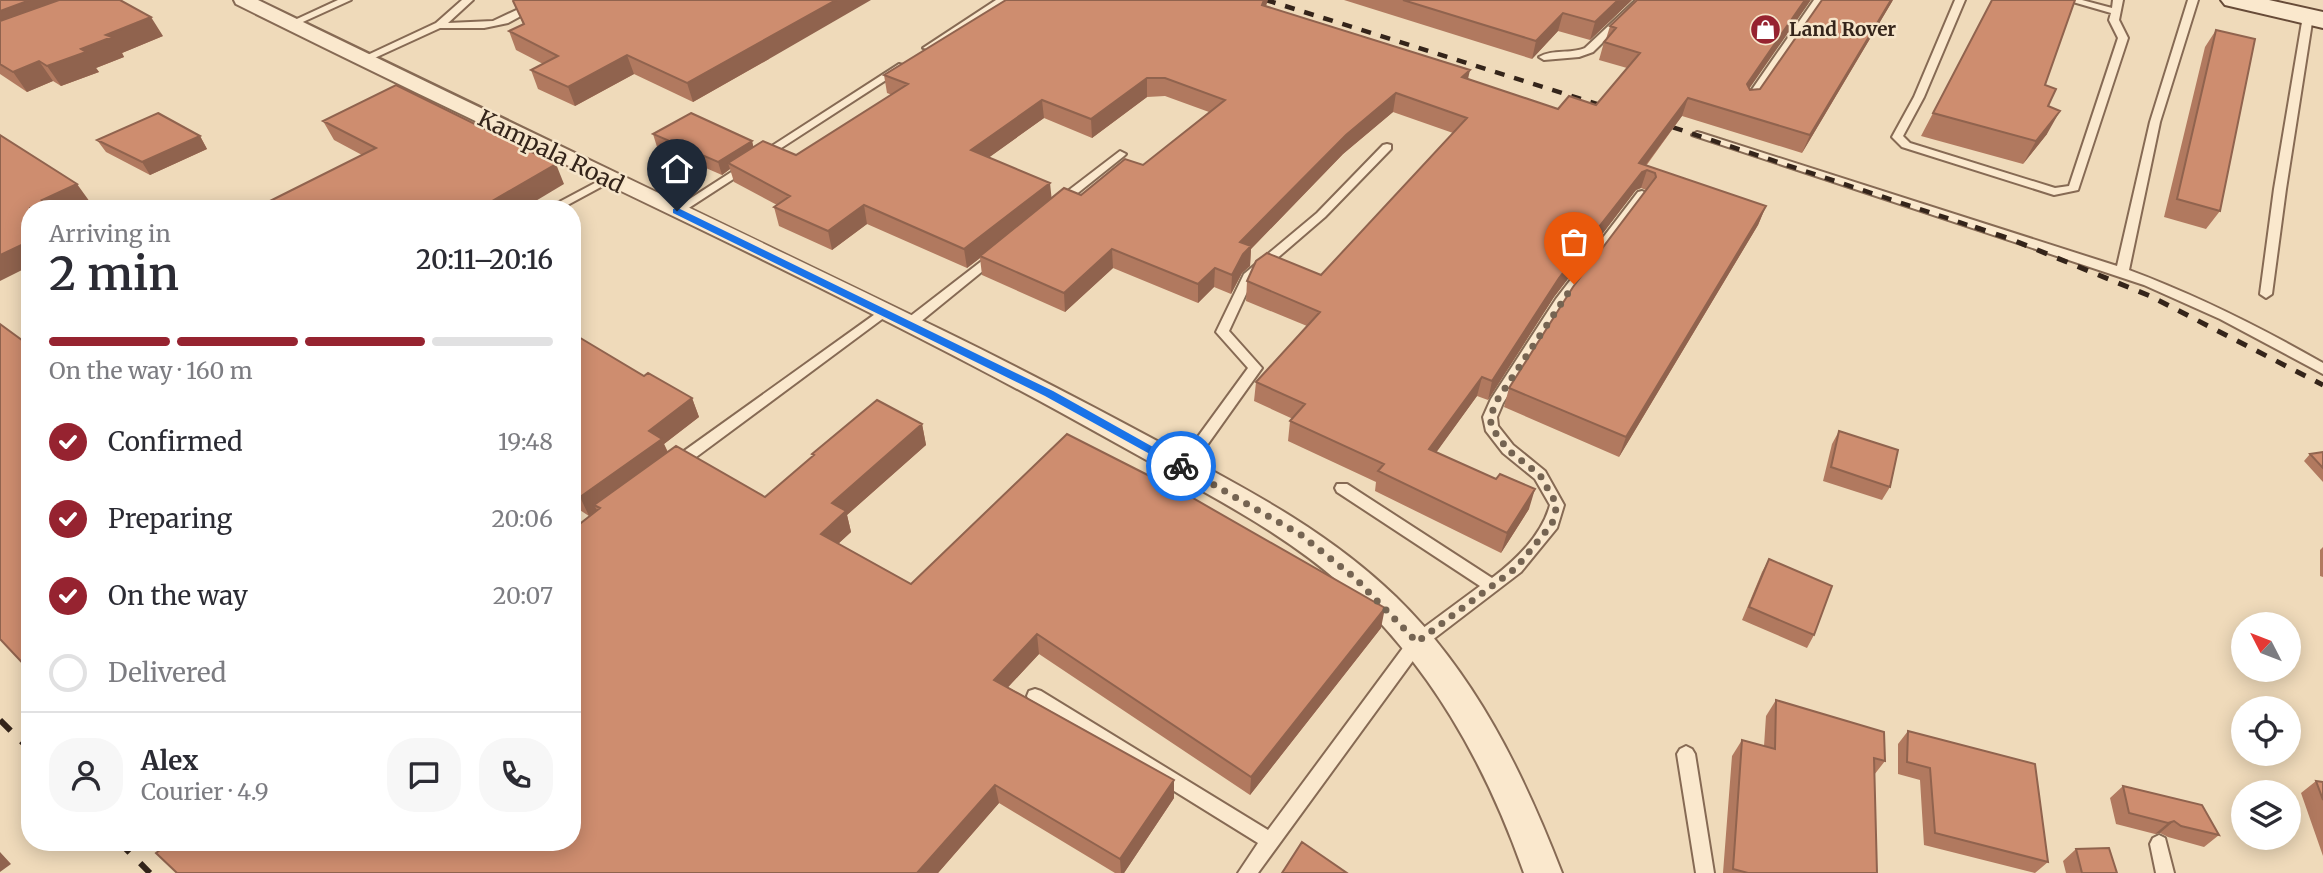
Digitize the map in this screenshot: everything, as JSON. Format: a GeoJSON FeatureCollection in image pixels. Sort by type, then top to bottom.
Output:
{"type":"FeatureCollection","features":[{"type":"Feature","properties":{"kind":"street","name":"Kampala Road"},"geometry":{"type":"LineString","coordinates":[[243,0],[1049,393],[1301,535],[1355,578],[1417,642],[1464,701],[1495,756],[1526,824],[1543,873]]}},
{"type":"Feature","properties":{"kind":"street"},"geometry":{"type":"LineString","coordinates":[[2234,0],[2318,16]]}},
{"type":"Feature","properties":{"kind":"street"},"geometry":{"type":"LineString","coordinates":[[2261,0],[2318,16]]}},
{"type":"Feature","properties":{"kind":"lane"},"geometry":{"type":"LineString","coordinates":[[291,24],[346,0]]}},
{"type":"Feature","properties":{"kind":"lane"},"geometry":{"type":"LineString","coordinates":[[364,59],[439,25],[468,0]]}},
{"type":"Feature","properties":{"kind":"lane"},"geometry":{"type":"LineString","coordinates":[[439,25],[495,25],[545,0]]}},
{"type":"Feature","properties":{"kind":"lane"},"geometry":{"type":"LineString","coordinates":[[921,53],[1003,0]]}},
{"type":"Feature","properties":{"kind":"lane"},"geometry":{"type":"LineString","coordinates":[[1544,57],[1590,50],[1641,0]]}},
{"type":"Feature","properties":{"kind":"lane"},"geometry":{"type":"LineString","coordinates":[[1747,104],[1819,0]]}},
{"type":"Feature","properties":{"kind":"lane"},"geometry":{"type":"LineString","coordinates":[[1960,0],[1919,97],[1897,137],[1906,145],[2054,192],[2074,188],[2123,38],[2114,20],[2116,6],[2071,0]]}},
{"type":"Feature","properties":{"kind":"lane"},"geometry":{"type":"LineString","coordinates":[[2122,272],[2155,122],[2193,0]]}},
{"type":"Feature","properties":{"kind":"lane"},"geometry":{"type":"LineString","coordinates":[[2266,294],[2281,176],[2318,16]]}},
{"type":"Feature","properties":{"kind":"lane"},"geometry":{"type":"LineString","coordinates":[[677,211],[909,60]]}},
{"type":"Feature","properties":{"kind":"lane"},"geometry":{"type":"LineString","coordinates":[[1697,135],[2122,272],[2210,307],[2323,369]]}},
{"type":"Feature","properties":{"kind":"lane"},"geometry":{"type":"LineString","coordinates":[[1183,467],[1255,368],[1222,332],[1248,277],[1321,215],[1387,146]]}},
{"type":"Feature","properties":{"kind":"lane"},"geometry":{"type":"LineString","coordinates":[[1046,214],[1120,155]]}},
{"type":"Feature","properties":{"kind":"lane"},"geometry":{"type":"LineString","coordinates":[[569,200],[608,179]]}},
{"type":"Feature","properties":{"kind":"lane"},"geometry":{"type":"LineString","coordinates":[[1247,873],[1417,642],[1516,568],[1552,524],[1557,505],[1540,475],[1508,450],[1492,428],[1490,418],[1496,402],[1560,302],[1642,194]]}},
{"type":"Feature","properties":{"kind":"lane"},"geometry":{"type":"LineString","coordinates":[[909,324],[1004,247]]}},
{"type":"Feature","properties":{"kind":"lane"},"geometry":{"type":"LineString","coordinates":[[668,470],[885,311]]}},
{"type":"Feature","properties":{"kind":"lane"},"geometry":{"type":"LineString","coordinates":[[1342,488],[1492,586]]}},
{"type":"Feature","properties":{"kind":"lane"},"geometry":{"type":"LineString","coordinates":[[1035,696],[1269,840]]}},
{"type":"Feature","properties":{"kind":"lane"},"geometry":{"type":"LineString","coordinates":[[1686,754],[1705,873]]}},
{"type":"Feature","properties":{"kind":"lane"},"geometry":{"type":"LineString","coordinates":[[2159,844],[2165,873]]}},
{"type":"Feature","properties":{"kind":"building"},"geometry":{"type":"Polygon","coordinates":[[[0,0],[30,0],[0,11],[0,0]]]}},
{"type":"Feature","properties":{"kind":"building"},"geometry":{"type":"Polygon","coordinates":[[[59,0],[120,0],[151,17],[106,35],[112,37],[81,49],[86,52],[47,66],[39,61],[13,72],[0,64],[0,21],[59,0]]]}},
{"type":"Feature","properties":{"kind":"building"},"geometry":{"type":"Polygon","coordinates":[[[514,0],[836,0],[687,83],[627,55],[568,87],[531,70],[558,56],[509,31],[524,24],[514,0]]]}},
{"type":"Feature","properties":{"kind":"building"},"geometry":{"type":"Polygon","coordinates":[[[1006,0],[1264,0],[1262,5],[1470,70],[1462,77],[1558,109],[1569,96],[1596,105],[1640,53],[1604,42],[1616,28],[1610,26],[1637,0],[1805,0],[1747,84],[1750,90],[1760,89],[1822,0],[1891,0],[1810,135],[1688,98],[1639,163],[1766,206],[1626,437],[1509,388],[1573,287],[1656,177],[1655,173],[1647,170],[1642,172],[1559,278],[1492,381],[1482,377],[1429,449],[1496,479],[1500,474],[1535,489],[1507,533],[1378,471],[1384,464],[1290,421],[1305,404],[1256,382],[1320,312],[1247,281],[1256,261],[1267,253],[1321,275],[1467,118],[1396,93],[1346,135],[1240,242],[1251,246],[1243,254],[1232,275],[1215,268],[1198,284],[1112,249],[1064,293],[980,256],[1064,188],[1081,195],[1125,159],[1143,165],[1225,100],[1165,78],[1147,78],[1091,119],[1042,100],[971,150],[1050,183],[964,249],[864,205],[828,231],[774,207],[790,196],[728,163],[763,141],[796,155],[908,84],[884,75],[1006,0]]]}},
{"type":"Feature","properties":{"kind":"building"},"geometry":{"type":"Polygon","coordinates":[[[1403,0],[1618,0],[1595,22],[1563,13],[1536,41],[1403,0]]]}},
{"type":"Feature","properties":{"kind":"building"},"geometry":{"type":"Polygon","coordinates":[[[1992,0],[2075,0],[2045,85],[2056,89],[2048,106],[2060,111],[2036,141],[1933,113],[1992,0]]]}},
{"type":"Feature","properties":{"kind":"building"},"geometry":{"type":"Polygon","coordinates":[[[2216,30],[2255,39],[2220,211],[2177,199],[2216,30]]]}},
{"type":"Feature","properties":{"kind":"building"},"geometry":{"type":"Polygon","coordinates":[[[396,85],[556,164],[494,200],[272,200],[376,148],[323,121],[396,85]]]}},
{"type":"Feature","properties":{"kind":"building"},"geometry":{"type":"Polygon","coordinates":[[[158,113],[200,136],[142,162],[97,140],[158,113]]]}},
{"type":"Feature","properties":{"kind":"building"},"geometry":{"type":"Polygon","coordinates":[[[691,113],[752,141],[718,162],[653,134],[691,113]]]}},
{"type":"Feature","properties":{"kind":"building"},"geometry":{"type":"Polygon","coordinates":[[[0,135],[77,184],[42,200],[21,200],[21,245],[0,255],[0,135]]]}},
{"type":"Feature","properties":{"kind":"building"},"geometry":{"type":"Polygon","coordinates":[[[0,324],[21,339],[21,661],[0,639],[0,324]]]}},
{"type":"Feature","properties":{"kind":"building"},"geometry":{"type":"Polygon","coordinates":[[[581,338],[644,376],[648,373],[692,398],[649,431],[662,439],[581,496],[581,338]]]}},
{"type":"Feature","properties":{"kind":"building"},"geometry":{"type":"Polygon","coordinates":[[[877,400],[922,424],[832,503],[846,511],[821,534],[911,584],[1067,434],[1191,497],[1385,608],[1251,777],[1037,634],[994,680],[1174,780],[1120,859],[995,785],[917,873],[177,873],[156,853],[581,851],[581,523],[600,508],[594,505],[676,446],[765,497],[814,455],[812,454],[877,400]]]}},
{"type":"Feature","properties":{"kind":"building"},"geometry":{"type":"Polygon","coordinates":[[[1839,431],[1898,450],[1890,487],[1831,467],[1839,431]]]}},
{"type":"Feature","properties":{"kind":"building"},"geometry":{"type":"Polygon","coordinates":[[[2323,452],[2323,468],[2310,454],[2323,452]]]}},
{"type":"Feature","properties":{"kind":"building"},"geometry":{"type":"Polygon","coordinates":[[[1769,559],[1832,586],[1814,635],[1749,607],[1769,559]]]}},
{"type":"Feature","properties":{"kind":"building"},"geometry":{"type":"Polygon","coordinates":[[[1776,700],[1884,732],[1885,761],[1874,758],[1877,873],[1748,873],[1733,869],[1742,740],[1775,749],[1776,700]]]}},
{"type":"Feature","properties":{"kind":"building"},"geometry":{"type":"Polygon","coordinates":[[[1908,731],[2035,764],[2048,862],[1935,833],[1930,768],[1907,762],[1908,731]]]}},
{"type":"Feature","properties":{"kind":"building"},"geometry":{"type":"Polygon","coordinates":[[[2316,781],[2323,782],[2323,800],[2316,781]]]}},
{"type":"Feature","properties":{"kind":"building"},"geometry":{"type":"Polygon","coordinates":[[[2123,786],[2202,805],[2219,835],[2181,826],[2174,821],[2168,823],[2129,813],[2123,786]]]}},
{"type":"Feature","properties":{"kind":"building"},"geometry":{"type":"Polygon","coordinates":[[[1302,842],[1347,873],[1282,873],[1302,842]]]}},
{"type":"Feature","properties":{"kind":"building"},"geometry":{"type":"Polygon","coordinates":[[[2109,848],[2117,873],[2082,873],[2076,849],[2109,848]]]}},
{"type":"Feature","properties":{"kind":"railway"},"geometry":{"type":"LineString","coordinates":[[1266,0],[1613,109]]}},
{"type":"Feature","properties":{"kind":"railway"},"geometry":{"type":"LineString","coordinates":[[1654,121],[1980,229]]}},
{"type":"Feature","properties":{"kind":"railway"},"geometry":{"type":"LineString","coordinates":[[1975,227],[2150,296],[2323,385]]}},
{"type":"Feature","properties":{"kind":"railway"},"geometry":{"type":"LineString","coordinates":[[0,720],[21,741]]}},
{"type":"Feature","properties":{"kind":"railway"},"geometry":{"type":"LineString","coordinates":[[128,851],[150,873]]}},
{"type":"Feature","properties":{"kind":"way so far"},"geometry":{"type":"LineString","coordinates":[[1181,466],[1301,535],[1355,578],[1417,642],[1516,568],[1552,524],[1557,505],[1540,475],[1508,450],[1492,428],[1490,418],[1496,402],[1574,284]]}},
{"type":"Feature","properties":{"kind":"place","name":"Land Rover"},"geometry":{"type":"Point","coordinates":[1766,29]}},
{"type":"Feature","properties":{"kind":"route"},"geometry":{"type":"LineString","coordinates":[[677,211],[1049,393],[1181,466]]}}]}
